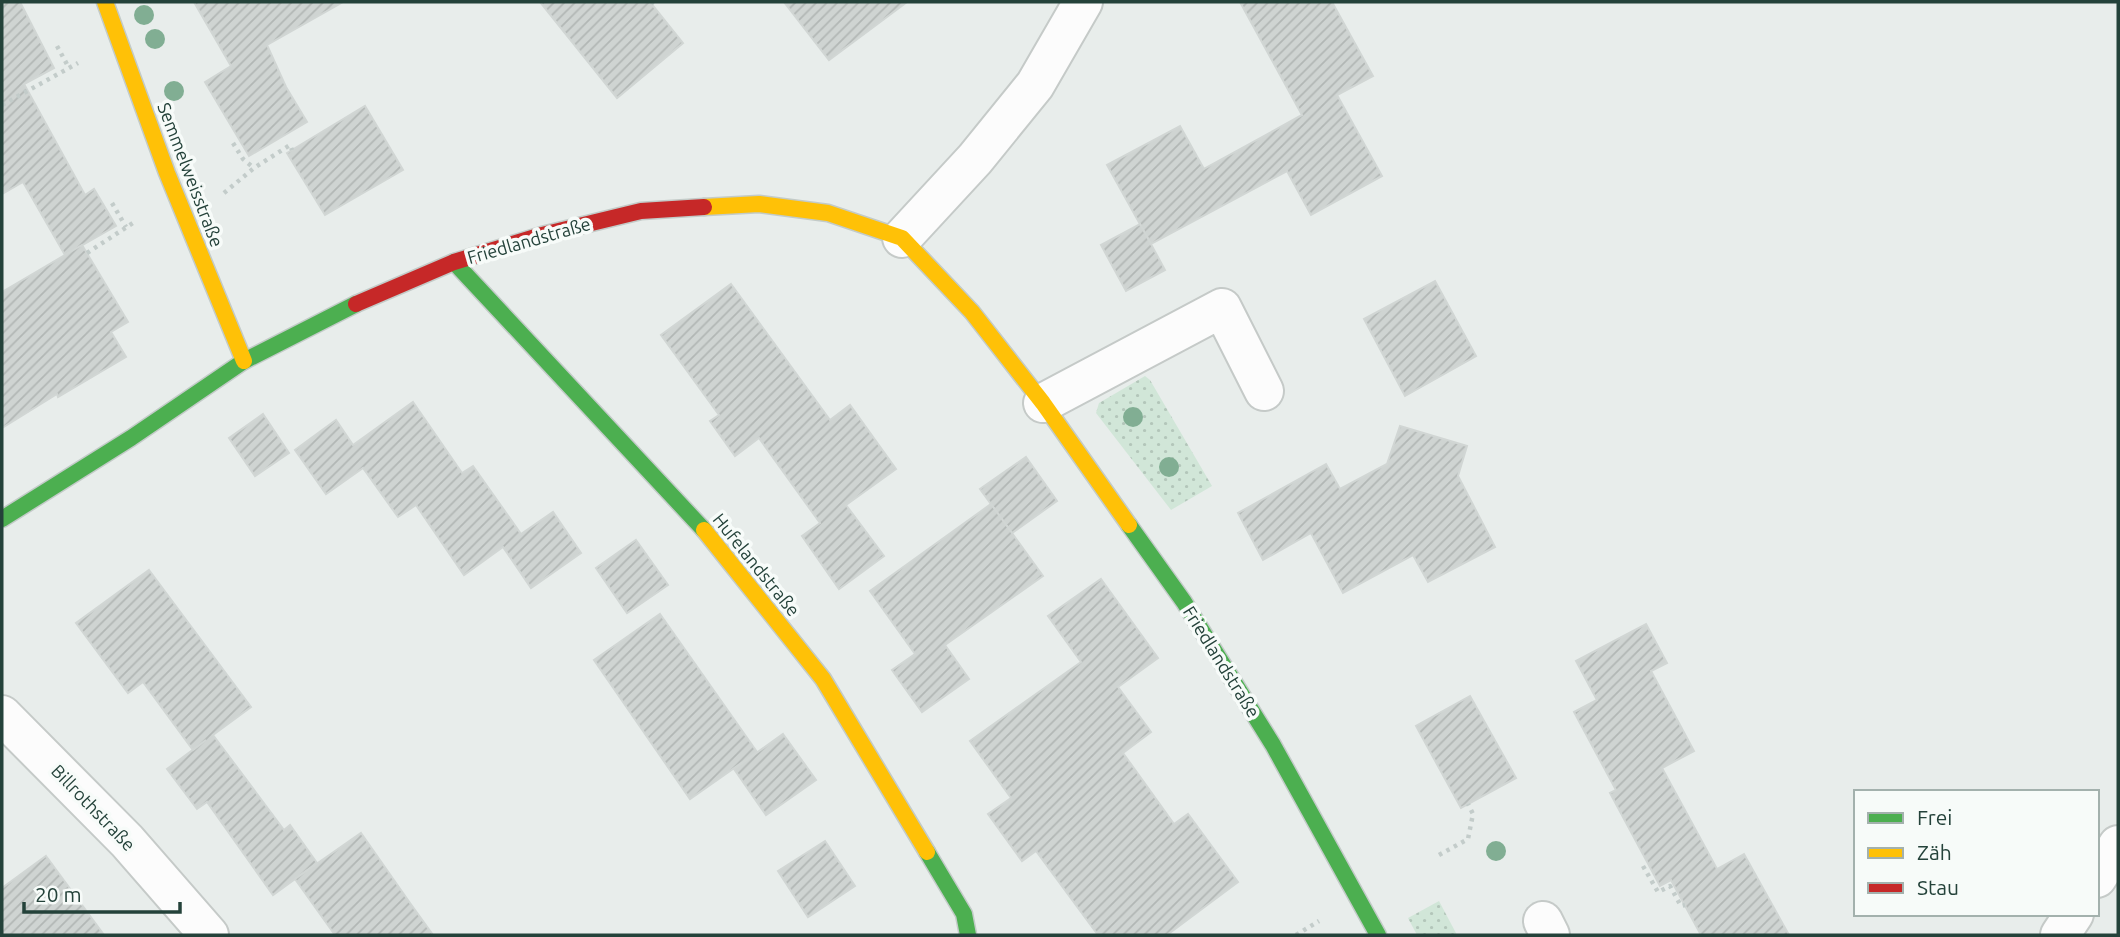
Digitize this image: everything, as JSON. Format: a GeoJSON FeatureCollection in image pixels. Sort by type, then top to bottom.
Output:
{"type":"FeatureCollection","features":[{"type":"Feature","properties":{"kind":"street","name":"Semmelweisstraße"},"geometry":{"type":"LineString","coordinates":[[105,2],[180,207],[244,361]]}},
{"type":"Feature","properties":{"kind":"street"},"geometry":{"type":"LineString","coordinates":[[902,238],[975,159],[1035,85],[1083,2]]}},
{"type":"Feature","properties":{"kind":"street","name":"Friedlandstraße"},"geometry":{"type":"LineString","coordinates":[[2,519],[131,438],[244,361],[334,314],[454,262],[542,235],[641,211],[759,204],[828,213],[902,238],[972,312],[1042,403],[1184,602],[1273,745],[1378,935]]}},
{"type":"Feature","properties":{"kind":"street","name":"Hufelandstraße"},"geometry":{"type":"LineString","coordinates":[[454,262],[714,540],[823,679],[964,914],[968,935]]}},
{"type":"Feature","properties":{"kind":"street"},"geometry":{"type":"LineString","coordinates":[[1042,403],[1222,308],[1264,391]]}},
{"type":"Feature","properties":{"kind":"street","name":"Billrothstraße"},"geometry":{"type":"LineString","coordinates":[[2,715],[127,841],[209,935]]}},
{"type":"Feature","properties":{"kind":"street"},"geometry":{"type":"LineString","coordinates":[[2099,875],[2118,845]]}},
{"type":"Feature","properties":{"kind":"street"},"geometry":{"type":"LineString","coordinates":[[2060,935],[2073,916]]}},
{"type":"Feature","properties":{"kind":"path"},"geometry":{"type":"LineString","coordinates":[[57,46],[69,68]]}},
{"type":"Feature","properties":{"kind":"path"},"geometry":{"type":"LineString","coordinates":[[2,105],[92,55],[120,46]]}},
{"type":"Feature","properties":{"kind":"path"},"geometry":{"type":"LineString","coordinates":[[233,143],[243,159],[254,168]]}},
{"type":"Feature","properties":{"kind":"path"},"geometry":{"type":"LineString","coordinates":[[87,253],[152,210],[212,203],[254,168],[290,145],[292,150]]}},
{"type":"Feature","properties":{"kind":"path"},"geometry":{"type":"LineString","coordinates":[[112,203],[126,227]]}},
{"type":"Feature","properties":{"kind":"path"},"geometry":{"type":"LineString","coordinates":[[1439,855],[1468,839],[1473,814],[1468,804]]}},
{"type":"Feature","properties":{"kind":"path"},"geometry":{"type":"LineString","coordinates":[[1643,866],[1658,892],[1670,886],[1681,906],[1685,905]]}},
{"type":"Feature","properties":{"kind":"green space"},"geometry":{"type":"Polygon","coordinates":[[[1145,376],[1150,380],[1212,486],[1171,510],[1096,413],[1099,403],[1145,376]]]}},
{"type":"Feature","properties":{"kind":"green space"},"geometry":{"type":"Polygon","coordinates":[[[1439,901],[1457,935],[1417,935],[1408,918],[1439,901]]]}},
{"type":"Feature","properties":{"kind":"building"},"geometry":{"type":"Polygon","coordinates":[[[2,2],[20,2],[54,68],[24,84],[85,195],[94,189],[116,226],[65,255],[23,182],[2,194],[2,2]]]}},
{"type":"Feature","properties":{"kind":"building"},"geometry":{"type":"Polygon","coordinates":[[[194,2],[343,2],[267,45],[286,87],[307,122],[249,156],[205,82],[231,66],[194,2]]]}},
{"type":"Feature","properties":{"kind":"building"},"geometry":{"type":"Polygon","coordinates":[[[540,2],[650,2],[683,43],[617,98],[540,2]]]}},
{"type":"Feature","properties":{"kind":"building"},"geometry":{"type":"Polygon","coordinates":[[[784,2],[907,2],[829,60],[784,2]]]}},
{"type":"Feature","properties":{"kind":"building"},"geometry":{"type":"Polygon","coordinates":[[[1240,2],[1332,2],[1373,76],[1337,95],[1382,176],[1311,215],[1287,171],[1151,244],[1107,165],[1180,126],[1204,169],[1302,115],[1240,2]]]}},
{"type":"Feature","properties":{"kind":"building"},"geometry":{"type":"Polygon","coordinates":[[[365,106],[403,170],[325,215],[287,153],[365,106]]]}},
{"type":"Feature","properties":{"kind":"building"},"geometry":{"type":"Polygon","coordinates":[[[1140,224],[1165,270],[1126,291],[1101,245],[1140,224]]]}},
{"type":"Feature","properties":{"kind":"building"},"geometry":{"type":"Polygon","coordinates":[[[82,245],[128,322],[111,332],[126,357],[58,397],[57,394],[2,428],[2,292],[82,245]]]}},
{"type":"Feature","properties":{"kind":"building"},"geometry":{"type":"Polygon","coordinates":[[[1435,281],[1476,356],[1405,396],[1364,319],[1435,281]]]}},
{"type":"Feature","properties":{"kind":"building"},"geometry":{"type":"Polygon","coordinates":[[[731,284],[830,420],[850,405],[896,469],[846,505],[884,556],[839,589],[802,536],[820,523],[759,438],[735,456],[710,421],[719,415],[661,335],[731,284]]]}},
{"type":"Feature","properties":{"kind":"building"},"geometry":{"type":"Polygon","coordinates":[[[413,402],[462,473],[473,466],[521,534],[553,512],[581,553],[531,588],[503,547],[464,575],[416,505],[398,517],[363,468],[326,494],[295,450],[336,420],[353,445],[413,402]]]}},
{"type":"Feature","properties":{"kind":"building"},"geometry":{"type":"Polygon","coordinates":[[[263,414],[289,453],[255,476],[229,438],[263,414]]]}},
{"type":"Feature","properties":{"kind":"building"},"geometry":{"type":"Polygon","coordinates":[[[1400,426],[1467,446],[1458,476],[1495,547],[1428,582],[1413,555],[1343,593],[1311,533],[1263,560],[1238,513],[1326,464],[1340,489],[1387,464],[1400,426]]]}},
{"type":"Feature","properties":{"kind":"building"},"geometry":{"type":"Polygon","coordinates":[[[1026,457],[1057,501],[1012,533],[980,489],[1026,457]]]}},
{"type":"Feature","properties":{"kind":"building"},"geometry":{"type":"Polygon","coordinates":[[[991,504],[1043,576],[945,645],[969,679],[922,712],[892,670],[915,654],[870,591],[991,504]]]}},
{"type":"Feature","properties":{"kind":"building"},"geometry":{"type":"Polygon","coordinates":[[[636,540],[668,585],[627,613],[596,568],[636,540]]]}},
{"type":"Feature","properties":{"kind":"building"},"geometry":{"type":"Polygon","coordinates":[[[149,570],[251,707],[213,735],[284,830],[290,825],[317,863],[273,895],[207,802],[197,809],[167,769],[193,750],[143,682],[128,693],[76,623],[149,570]]]}},
{"type":"Feature","properties":{"kind":"building"},"geometry":{"type":"Polygon","coordinates":[[[1101,579],[1158,658],[1118,687],[1151,732],[1123,753],[1174,824],[1188,814],[1238,882],[1167,935],[1098,935],[1036,851],[1022,861],[988,814],[1011,798],[970,741],[1081,662],[1048,616],[1101,579]]]}},
{"type":"Feature","properties":{"kind":"building"},"geometry":{"type":"Polygon","coordinates":[[[660,614],[757,752],[690,799],[594,660],[660,614]]]}},
{"type":"Feature","properties":{"kind":"building"},"geometry":{"type":"Polygon","coordinates":[[[1646,624],[1667,663],[1651,671],[1694,751],[1662,768],[1717,869],[1744,854],[1789,935],[1701,935],[1671,880],[1660,886],[1610,793],[1616,790],[1574,712],[1597,700],[1576,661],[1646,624]]]}},
{"type":"Feature","properties":{"kind":"building"},"geometry":{"type":"Polygon","coordinates":[[[1470,696],[1516,778],[1461,808],[1416,726],[1470,696]]]}},
{"type":"Feature","properties":{"kind":"building"},"geometry":{"type":"Polygon","coordinates":[[[783,734],[816,780],[766,815],[734,769],[783,734]]]}},
{"type":"Feature","properties":{"kind":"building"},"geometry":{"type":"Polygon","coordinates":[[[361,833],[433,935],[335,935],[295,879],[361,833]]]}},
{"type":"Feature","properties":{"kind":"building"},"geometry":{"type":"Polygon","coordinates":[[[825,841],[855,886],[808,917],[778,871],[825,841]]]}},
{"type":"Feature","properties":{"kind":"building"},"geometry":{"type":"Polygon","coordinates":[[[46,856],[104,935],[2,935],[2,888],[46,856]]]}},
{"type":"Feature","properties":{"kind":"traffic: fast"},"geometry":{"type":"LineString","coordinates":[[454,262],[704,530]]}},
{"type":"Feature","properties":{"kind":"traffic: fast"},"geometry":{"type":"LineString","coordinates":[[2,519],[131,438],[244,361],[356,304]]}},
{"type":"Feature","properties":{"kind":"traffic: fast"},"geometry":{"type":"LineString","coordinates":[[1129,525],[1184,602],[1273,745],[1378,935]]}},
{"type":"Feature","properties":{"kind":"traffic: fast"},"geometry":{"type":"LineString","coordinates":[[927,852],[964,914],[968,935]]}},
{"type":"Feature","properties":{"kind":"traffic: slow"},"geometry":{"type":"LineString","coordinates":[[105,2],[167,173],[244,361]]}},
{"type":"Feature","properties":{"kind":"traffic: slow"},"geometry":{"type":"LineString","coordinates":[[704,207],[759,204],[828,213],[902,238],[972,312],[1043,403],[1129,525]]}},
{"type":"Feature","properties":{"kind":"traffic: slow"},"geometry":{"type":"LineString","coordinates":[[704,530],[823,679],[927,852]]}},
{"type":"Feature","properties":{"kind":"traffic: jam"},"geometry":{"type":"LineString","coordinates":[[356,304],[454,262],[542,235],[641,211],[704,207]]}}]}
